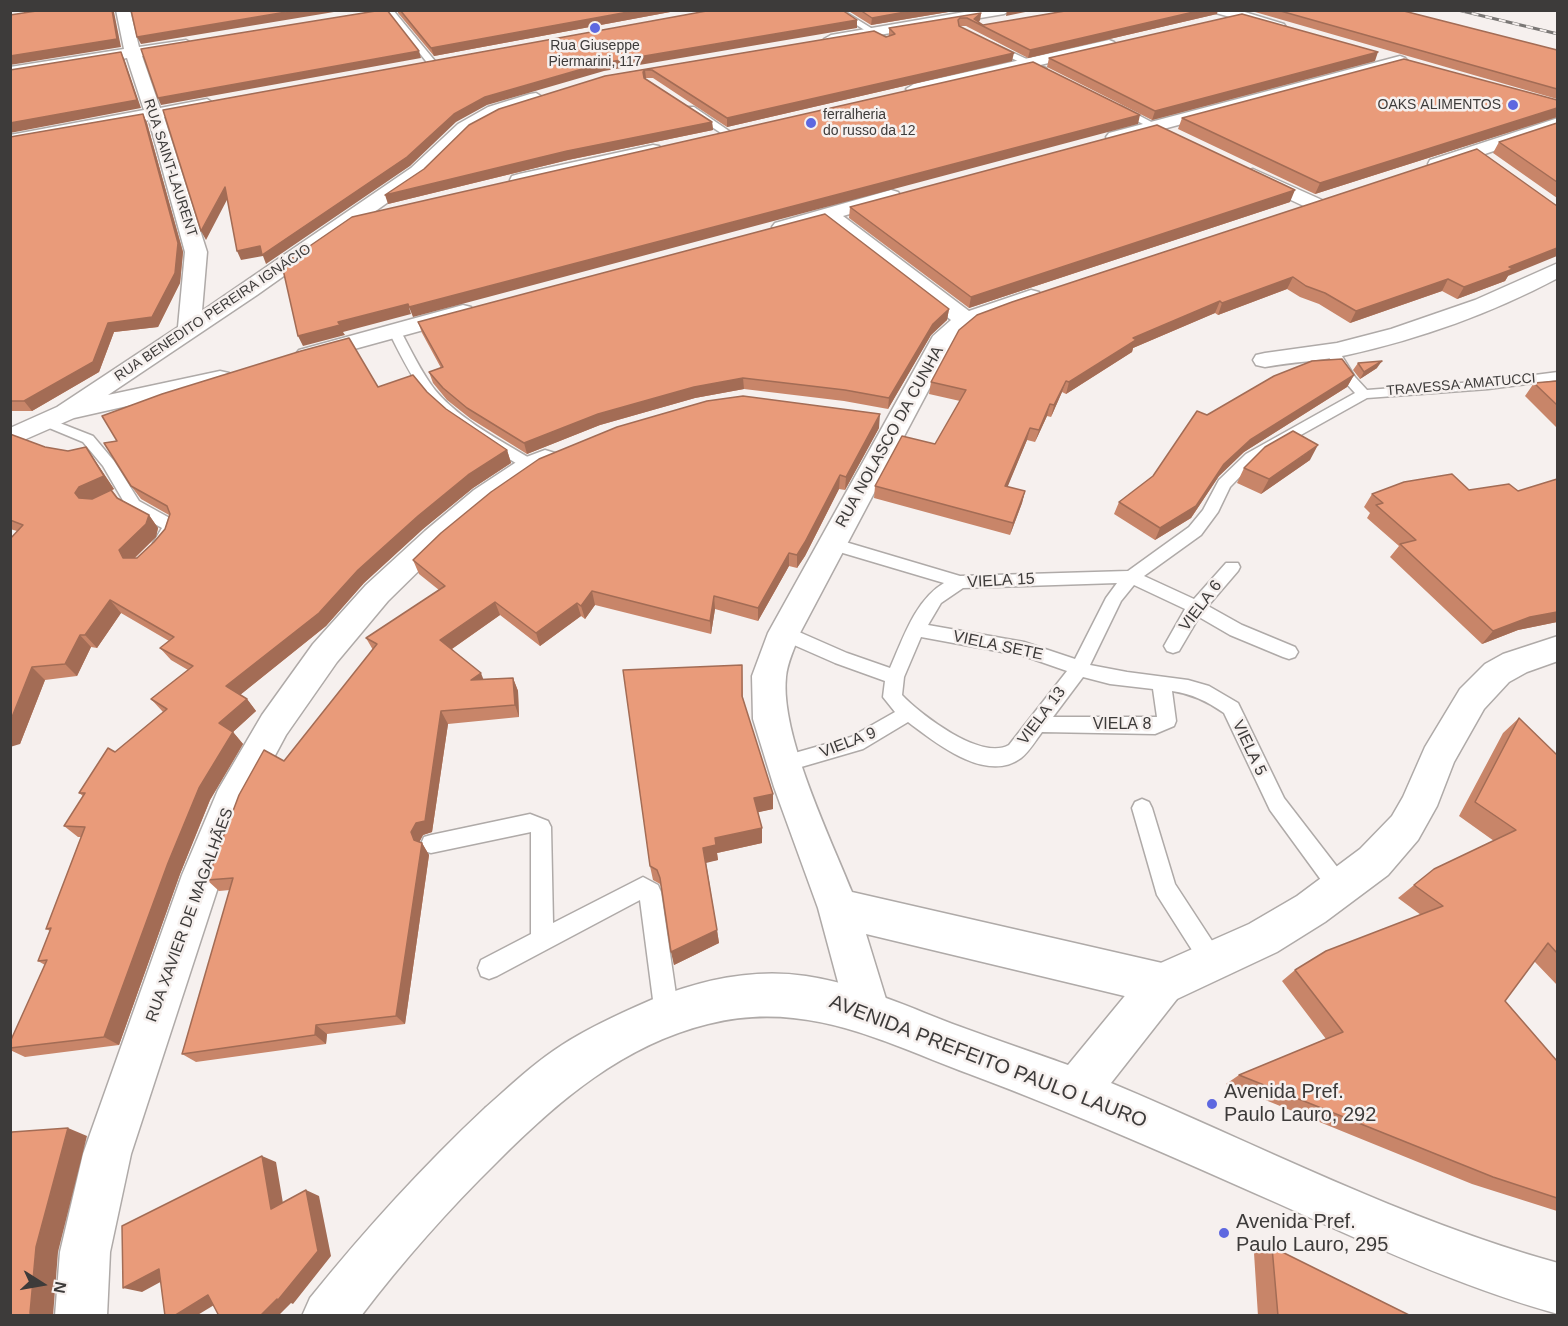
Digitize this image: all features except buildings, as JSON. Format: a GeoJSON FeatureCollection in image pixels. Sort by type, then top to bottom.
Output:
{"type":"FeatureCollection","features":[{"type":"Feature","properties":{"kind":"street","name":"RUA SAINT-LAURENT"},"geometry":{"type":"LineString","coordinates":[[123,10],[133,52],[158,121],[196,252],[189,329]]}},
{"type":"Feature","properties":{"kind":"street"},"geometry":{"type":"LineString","coordinates":[[1004,10],[873,32],[818,46],[888,41],[1021,20]]}},
{"type":"Feature","properties":{"kind":"street"},"geometry":{"type":"LineString","coordinates":[[1223,16],[1297,32]]}},
{"type":"Feature","properties":{"kind":"street"},"geometry":{"type":"LineString","coordinates":[[10,72],[203,41]]}},
{"type":"Feature","properties":{"kind":"street"},"geometry":{"type":"LineString","coordinates":[[900,93],[1125,42]]}},
{"type":"Feature","properties":{"kind":"street"},"geometry":{"type":"LineString","coordinates":[[1369,52],[1416,66]]}},
{"type":"Feature","properties":{"kind":"street"},"geometry":{"type":"LineString","coordinates":[[1096,142],[1400,61]]}},
{"type":"Feature","properties":{"kind":"street"},"geometry":{"type":"LineString","coordinates":[[410,67],[437,62]]}},
{"type":"Feature","properties":{"kind":"street"},"geometry":{"type":"LineString","coordinates":[[418,171],[479,118],[513,104],[551,93]]}},
{"type":"Feature","properties":{"kind":"street"},"geometry":{"type":"LineString","coordinates":[[10,140],[222,101]]}},
{"type":"Feature","properties":{"kind":"street"},"geometry":{"type":"LineString","coordinates":[[1409,172],[1484,157],[1557,123]]}},
{"type":"Feature","properties":{"kind":"street"},"geometry":{"type":"LineString","coordinates":[[1154,126],[1178,138]]}},
{"type":"Feature","properties":{"kind":"street"},"geometry":{"type":"LineString","coordinates":[[709,138],[734,132]]}},
{"type":"Feature","properties":{"kind":"street"},"geometry":{"type":"LineString","coordinates":[[504,184],[666,147]]}},
{"type":"Feature","properties":{"kind":"street"},"geometry":{"type":"LineString","coordinates":[[418,171],[465,150]]}},
{"type":"Feature","properties":{"kind":"street"},"geometry":{"type":"LineString","coordinates":[[1238,168],[1316,204]]}},
{"type":"Feature","properties":{"kind":"street","name":"RUA BENEDITO PEREIRA IGNÁCIO"},"geometry":{"type":"LineString","coordinates":[[56,417],[249,290],[418,171]]}},
{"type":"Feature","properties":{"kind":"street"},"geometry":{"type":"LineString","coordinates":[[766,231],[907,192]]}},
{"type":"Feature","properties":{"kind":"street"},"geometry":{"type":"LineString","coordinates":[[1283,215],[1343,195]]}},
{"type":"Feature","properties":{"kind":"street"},"geometry":{"type":"LineString","coordinates":[[341,224],[389,213]]}},
{"type":"Feature","properties":{"kind":"street"},"geometry":{"type":"LineString","coordinates":[[828,214],[966,320]]}},
{"type":"Feature","properties":{"kind":"street"},"geometry":{"type":"LineString","coordinates":[[1265,360],[1332,351],[1386,337],[1462,312],[1557,270]]}},
{"type":"Feature","properties":{"kind":"street","name":"RUA NOLASCO DA CUNHA"},"geometry":{"type":"LineString","coordinates":[[868,1012],[838,908],[784,764],[770,719],[768,676],[784,633],[945,336],[966,320],[1051,291]]}},
{"type":"Feature","properties":{"kind":"street"},"geometry":{"type":"LineString","coordinates":[[286,360],[480,308]]}},
{"type":"Feature","properties":{"kind":"street"},"geometry":{"type":"LineString","coordinates":[[10,438],[56,417],[243,372]]}},
{"type":"Feature","properties":{"kind":"street"},"geometry":{"type":"LineString","coordinates":[[863,413],[900,421]]}},
{"type":"Feature","properties":{"kind":"street","name":"RUA XAVIER DE MAGALHÃES"},"geometry":{"type":"LineString","coordinates":[[81,1316],[85,1252],[107,1154],[195,896],[231,801],[274,725],[325,653],[377,593],[435,538],[484,497],[531,465],[576,446]]}},
{"type":"Feature","properties":{"kind":"street"},"geometry":{"type":"LineString","coordinates":[[1076,1091],[1162,984],[1263,938],[1340,888],[1374,862],[1405,828],[1418,806],[1438,758],[1472,699],[1497,673],[1557,648]]}},
{"type":"Feature","properties":{"kind":"street"},"geometry":{"type":"LineString","coordinates":[[838,908],[1162,984]]}},
{"type":"Feature","properties":{"kind":"street","name":"AVENIDA PREFEITO PAULO LAURO"},"geometry":{"type":"LineString","coordinates":[[328,1316],[380,1250],[449,1175],[516,1112],[578,1061],[628,1033],[667,1015],[752,994],[831,1000],[868,1012],[1076,1091],[1439,1250],[1557,1289]]}},
{"type":"Feature","properties":{"kind":"lane"},"geometry":{"type":"LineString","coordinates":[[836,10],[888,41]]}},
{"type":"Feature","properties":{"kind":"lane"},"geometry":{"type":"LineString","coordinates":[[386,11],[437,62]]}},
{"type":"Feature","properties":{"kind":"lane"},"geometry":{"type":"LineString","coordinates":[[982,40],[1055,76]]}},
{"type":"Feature","properties":{"kind":"lane"},"geometry":{"type":"LineString","coordinates":[[1110,104],[1154,126]]}},
{"type":"Feature","properties":{"kind":"lane"},"geometry":{"type":"LineString","coordinates":[[685,105],[734,132]]}},
{"type":"Feature","properties":{"kind":"lane"},"geometry":{"type":"LineString","coordinates":[[394,330],[430,393],[441,404],[501,448],[531,465]]}},
{"type":"Feature","properties":{"kind":"lane"},"geometry":{"type":"LineString","coordinates":[[1332,351],[1350,379],[1364,394]]}},
{"type":"Feature","properties":{"kind":"lane","name":"TRAVESSA AMATUCCI"},"geometry":{"type":"LineString","coordinates":[[1364,394],[1488,385],[1557,376]]}},
{"type":"Feature","properties":{"kind":"lane","name":"VIELA 13"},"geometry":{"type":"LineString","coordinates":[[908,713],[969,751],[984,757],[1006,757],[1016,751],[1079,669],[1114,598],[1131,577],[1195,531],[1210,512],[1224,484],[1251,457],[1311,421],[1364,394]]}},
{"type":"Feature","properties":{"kind":"lane"},"geometry":{"type":"LineString","coordinates":[[56,417],[88,439],[110,464],[121,494],[138,510],[169,525],[170,530],[167,537],[153,551]]}},
{"type":"Feature","properties":{"kind":"lane"},"geometry":{"type":"LineString","coordinates":[[832,544],[960,582]]}},
{"type":"Feature","properties":{"kind":"lane","name":"VIELA 6"},"geometry":{"type":"LineString","coordinates":[[1173,646],[1196,607],[1232,567]]}},
{"type":"Feature","properties":{"kind":"lane"},"geometry":{"type":"LineString","coordinates":[[1131,577],[1196,607],[1236,630],[1289,652]]}},
{"type":"Feature","properties":{"kind":"lane","name":"VIELA 15"},"geometry":{"type":"LineString","coordinates":[[895,677],[916,629],[935,600],[960,582],[1131,577]]}},
{"type":"Feature","properties":{"kind":"lane","name":"VIELA SETE"},"geometry":{"type":"LineString","coordinates":[[916,629],[1024,649],[1066,662],[1079,669]]}},
{"type":"Feature","properties":{"kind":"lane"},"geometry":{"type":"LineString","coordinates":[[784,633],[841,658],[895,677],[892,697],[908,713]]}},
{"type":"Feature","properties":{"kind":"lane","name":"VIELA 5"},"geometry":{"type":"LineString","coordinates":[[1079,669],[1110,677],[1194,687],[1231,708],[1277,804],[1340,888]]}},
{"type":"Feature","properties":{"kind":"lane","name":"VIELA 8"},"geometry":{"type":"LineString","coordinates":[[1036,724],[1155,726],[1162,724],[1167,720],[1167,715],[1161,683]]}},
{"type":"Feature","properties":{"kind":"lane","name":"VIELA 9"},"geometry":{"type":"LineString","coordinates":[[784,764],[856,743],[908,713]]}},
{"type":"Feature","properties":{"kind":"lane"},"geometry":{"type":"LineString","coordinates":[[1142,808],[1165,888],[1212,961]]}},
{"type":"Feature","properties":{"kind":"lane"},"geometry":{"type":"LineString","coordinates":[[431,844],[530,822],[541,827],[542,942]]}},
{"type":"Feature","properties":{"kind":"lane"},"geometry":{"type":"LineString","coordinates":[[489,968],[542,942],[638,888],[647,888],[650,892],[667,1015]]}},
{"type":"Feature","properties":{"kind":"railway"},"geometry":{"type":"LineString","coordinates":[[1458,10],[1558,34]]}},
{"type":"Feature","properties":{"kind":"place","name":"Rua Giuseppe Piermarini, 117"},"geometry":{"type":"Point","coordinates":[595,28]}},
{"type":"Feature","properties":{"kind":"place","name":"OAKS ALIMENTOS"},"geometry":{"type":"Point","coordinates":[1513,105]}},
{"type":"Feature","properties":{"kind":"place","name":"ferralheria do russo da 12"},"geometry":{"type":"Point","coordinates":[811,123]}},
{"type":"Feature","properties":{"kind":"place","name":"Avenida Pref. Paulo Lauro, 292"},"geometry":{"type":"Point","coordinates":[1212,1104]}},
{"type":"Feature","properties":{"kind":"place","name":"Avenida Pref. Paulo Lauro, 295"},"geometry":{"type":"Point","coordinates":[1224,1233]}}]}
